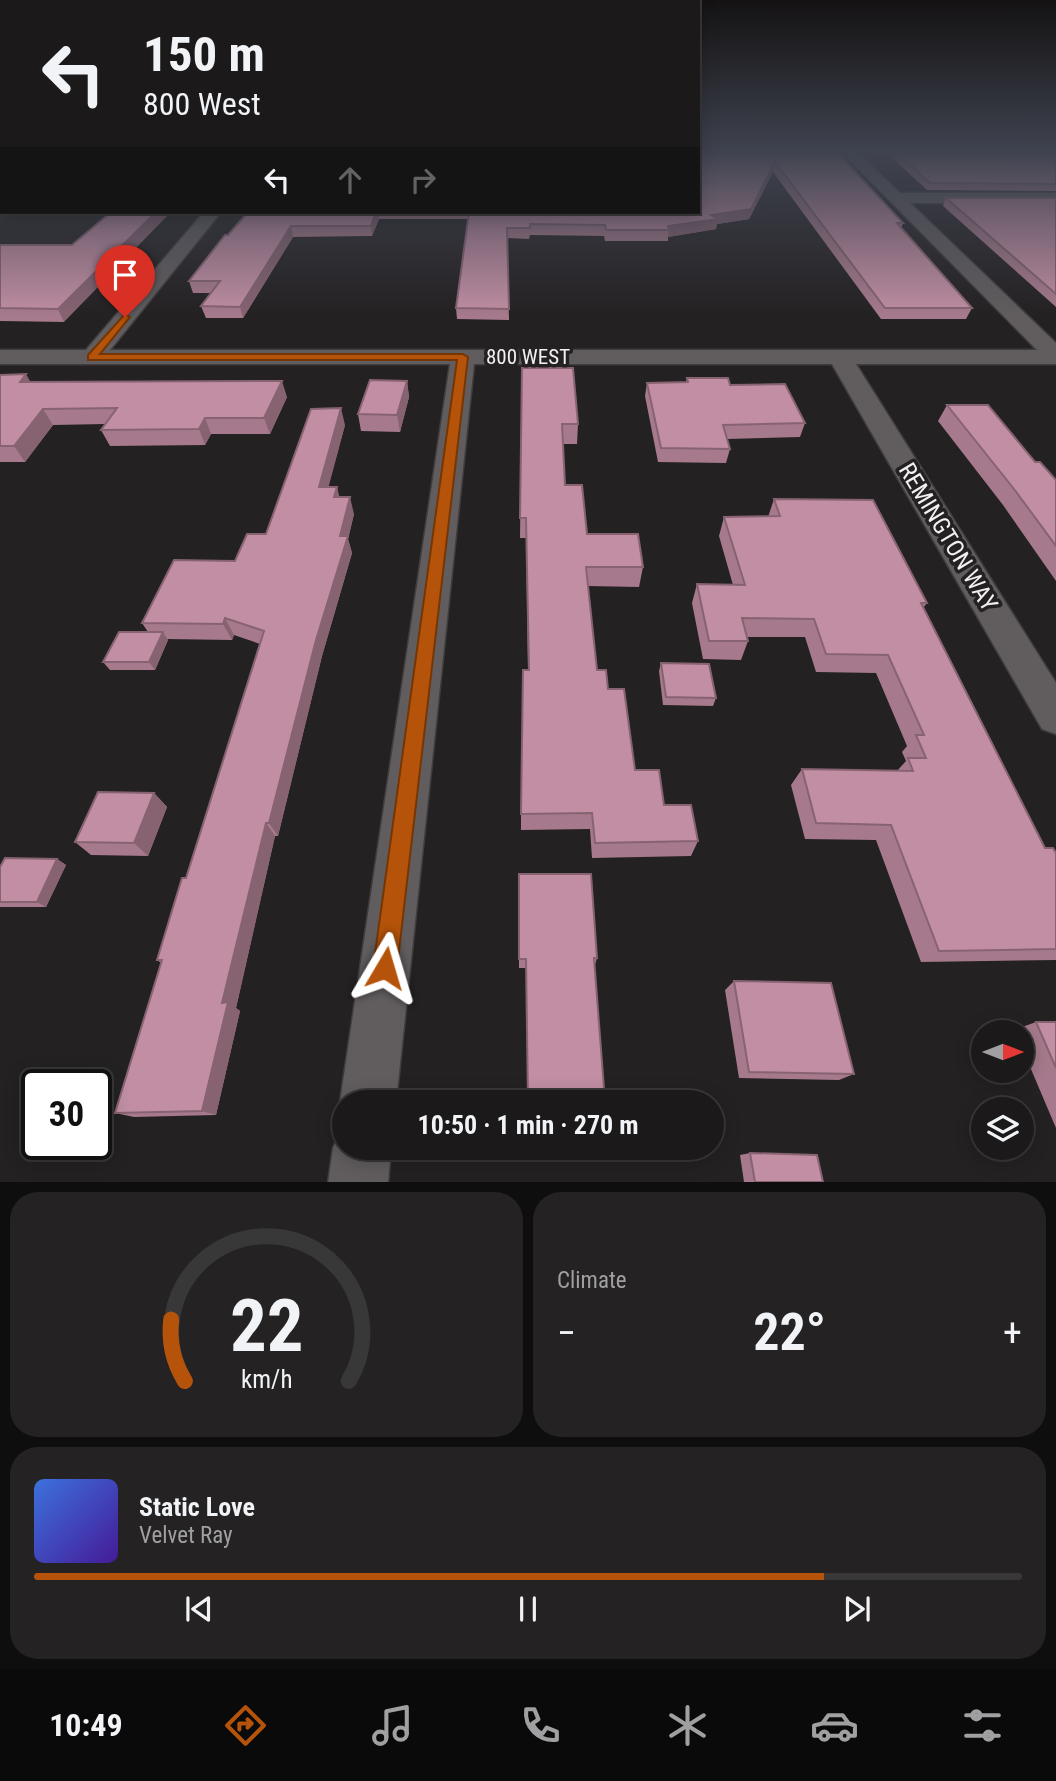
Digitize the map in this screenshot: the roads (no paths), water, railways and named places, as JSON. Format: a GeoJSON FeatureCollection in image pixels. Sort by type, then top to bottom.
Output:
{"type":"FeatureCollection","features":[{"type":"Feature","properties":{"kind":"street"},"geometry":{"type":"LineString","coordinates":[[904,206],[1056,357]]}},
{"type":"Feature","properties":{"kind":"street"},"geometry":{"type":"LineString","coordinates":[[92,357],[211,214]]}},
{"type":"Feature","properties":{"kind":"street","name":"800 WEST"},"geometry":{"type":"LineString","coordinates":[[0,357],[1056,357]]}},
{"type":"Feature","properties":{"kind":"street"},"geometry":{"type":"LineString","coordinates":[[370,1090],[463,357]]}},
{"type":"Feature","properties":{"kind":"street","name":"REMINGTON WAY"},"geometry":{"type":"LineString","coordinates":[[840,357],[1056,717]]}},
{"type":"Feature","properties":{"kind":"street"},"geometry":{"type":"LineString","coordinates":[[358,1182],[361,1160]]}}]}
